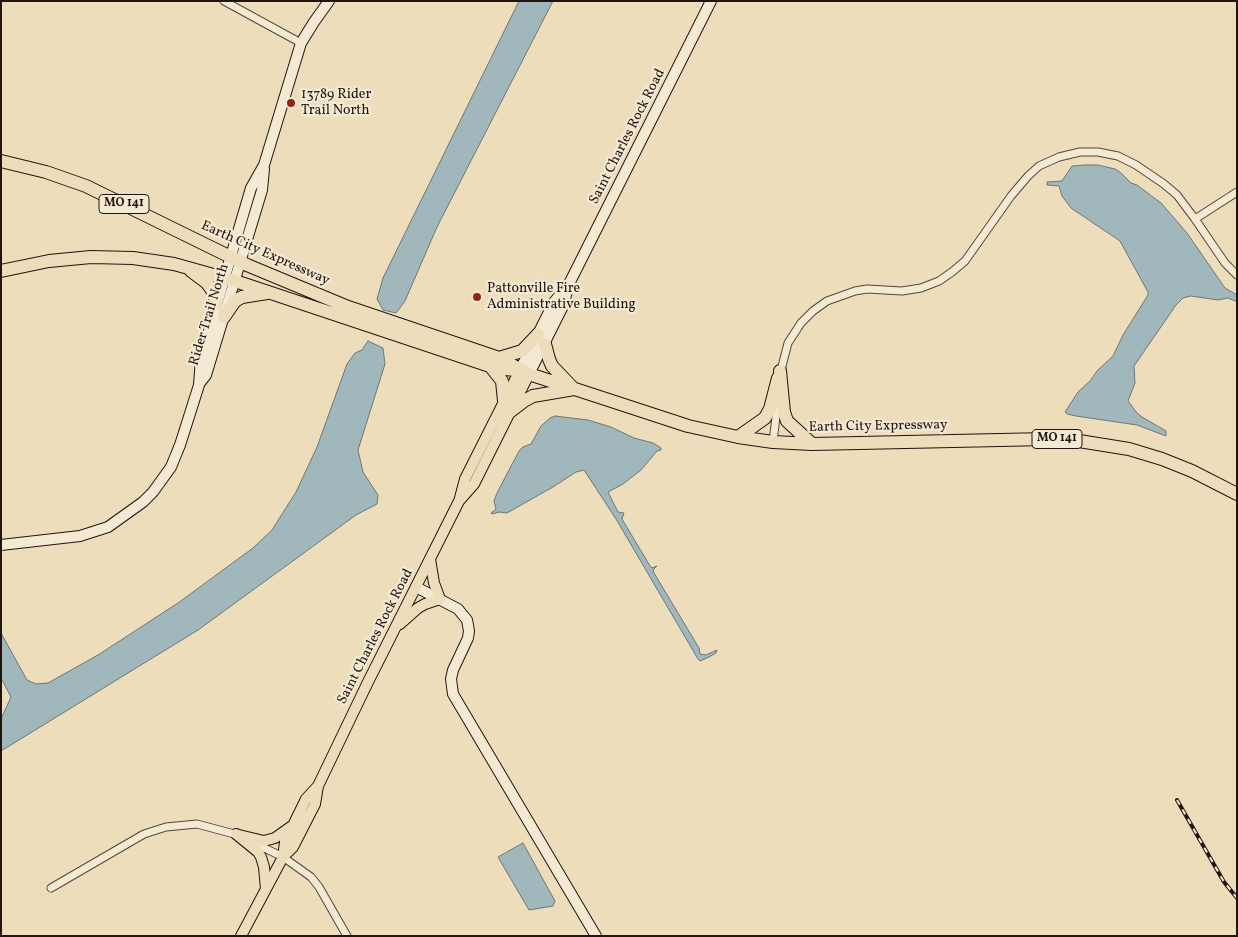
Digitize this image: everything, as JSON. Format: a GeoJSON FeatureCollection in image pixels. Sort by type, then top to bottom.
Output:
{"type":"FeatureCollection","features":[{"type":"Feature","properties":{"kind":"highway","name":"Earth City Expressway"},"geometry":{"type":"LineString","coordinates":[[1,161],[46,172],[86,186],[235,259],[298,287],[494,362]]}},
{"type":"Feature","properties":{"kind":"highway","name":"Earth City Expressway"},"geometry":{"type":"LineString","coordinates":[[1,271],[49,260],[91,257],[133,258],[185,266],[494,362],[667,420],[738,437],[774,442],[812,444],[1047,439],[1079,441],[1129,449],[1162,459],[1192,471],[1237,494]]}},
{"type":"Feature","properties":{"kind":"highway"},"geometry":{"type":"LineString","coordinates":[[185,266],[207,283],[214,293],[216,304]]}},
{"type":"Feature","properties":{"kind":"highway"},"geometry":{"type":"LineString","coordinates":[[224,317],[235,301],[242,297],[271,293]]}},
{"type":"Feature","properties":{"kind":"highway"},"geometry":{"type":"LineString","coordinates":[[541,339],[552,366],[574,388],[533,396],[507,406],[502,381],[494,362],[522,351],[541,339]]}},
{"type":"Feature","properties":{"kind":"highway"},"geometry":{"type":"LineString","coordinates":[[738,437],[765,418],[770,409],[780,370]]}},
{"type":"Feature","properties":{"kind":"highway"},"geometry":{"type":"LineString","coordinates":[[780,370],[784,412],[787,421],[812,444]]}},
{"type":"Feature","properties":{"kind":"main road","name":"Saint Charles Rock Road"},"geometry":{"type":"LineString","coordinates":[[241,936],[284,857],[293,847],[313,808],[318,786],[459,501],[465,479],[525,372]]}},
{"type":"Feature","properties":{"kind":"main road"},"geometry":{"type":"LineString","coordinates":[[395,628],[418,608],[440,599],[434,583],[430,558]]}},
{"type":"Feature","properties":{"kind":"main road","name":"Saint Charles Rock Road"},"geometry":{"type":"LineString","coordinates":[[284,857],[285,842],[293,825],[306,799],[318,786]]}},
{"type":"Feature","properties":{"kind":"main road"},"geometry":{"type":"LineString","coordinates":[[236,834],[264,841],[275,838],[293,825]]}},
{"type":"Feature","properties":{"kind":"main road"},"geometry":{"type":"LineString","coordinates":[[236,834],[258,852],[261,857],[264,866],[266,890]]}},
{"type":"Feature","properties":{"kind":"street"},"geometry":{"type":"LineString","coordinates":[[224,1],[301,44]]}},
{"type":"Feature","properties":{"kind":"street","name":"Rider Trail North"},"geometry":{"type":"LineString","coordinates":[[198,385],[206,375],[224,317],[229,279],[262,190],[264,165],[301,44],[329,1]]}},
{"type":"Feature","properties":{"kind":"street","name":"Saint Charles Rock Road"},"geometry":{"type":"LineString","coordinates":[[525,372],[541,339],[563,306],[568,284],[711,1]]}},
{"type":"Feature","properties":{"kind":"street"},"geometry":{"type":"LineString","coordinates":[[774,442],[780,370],[788,343],[802,322],[827,301],[855,291],[867,289],[902,291],[921,288],[939,281],[965,261],[1011,196],[1028,176],[1040,166],[1058,157],[1080,152],[1098,152],[1118,156],[1164,184],[1176,195],[1225,263],[1237,275]]}},
{"type":"Feature","properties":{"kind":"street"},"geometry":{"type":"LineString","coordinates":[[1195,219],[1237,192]]}},
{"type":"Feature","properties":{"kind":"street","name":"Rider Trail North"},"geometry":{"type":"LineString","coordinates":[[1,545],[80,536],[108,527],[137,507],[153,492],[171,467],[176,456],[198,385],[201,358],[216,304],[229,279]]}},
{"type":"Feature","properties":{"kind":"street"},"geometry":{"type":"LineString","coordinates":[[416,587],[440,599],[463,614],[467,620],[468,638],[451,678],[453,694],[596,936]]}},
{"type":"Feature","properties":{"kind":"street"},"geometry":{"type":"LineString","coordinates":[[51,888],[144,834],[166,827],[197,824],[236,834],[284,857],[311,877],[319,887],[347,936]]}},
{"type":"Feature","properties":{"kind":"water"},"geometry":{"type":"Polygon","coordinates":[[[519,1],[553,1],[437,227],[405,301],[396,313],[383,310],[377,299],[383,278],[519,1]]]}},
{"type":"Feature","properties":{"kind":"water"},"geometry":{"type":"Polygon","coordinates":[[[1098,165],[1115,169],[1131,183],[1137,185],[1161,203],[1187,233],[1225,288],[1237,295],[1237,300],[1235,301],[1228,298],[1218,300],[1191,296],[1183,298],[1176,305],[1134,366],[1135,383],[1128,401],[1142,417],[1166,431],[1166,436],[1137,425],[1076,416],[1065,412],[1078,392],[1113,356],[1123,335],[1148,295],[1120,241],[1071,208],[1062,196],[1059,186],[1047,185],[1047,182],[1062,181],[1072,166],[1098,165]]]}},
{"type":"Feature","properties":{"kind":"water"},"geometry":{"type":"Polygon","coordinates":[[[368,341],[383,348],[385,364],[358,450],[363,472],[378,495],[377,504],[356,515],[198,630],[1,751],[1,719],[11,697],[1,678],[1,633],[27,680],[36,684],[48,683],[98,655],[178,603],[253,548],[272,530],[296,492],[317,447],[347,364],[355,353],[362,350],[368,341]]]}},
{"type":"Feature","properties":{"kind":"water"},"geometry":{"type":"Polygon","coordinates":[[[555,416],[588,420],[611,427],[634,438],[653,443],[661,448],[641,470],[623,484],[608,492],[618,512],[624,513],[622,519],[650,566],[652,568],[657,566],[653,570],[654,573],[699,648],[700,654],[706,655],[717,650],[716,653],[700,661],[698,659],[616,519],[584,470],[576,472],[507,513],[491,513],[496,509],[494,501],[497,493],[519,451],[531,444],[541,426],[555,416]]]}},
{"type":"Feature","properties":{"kind":"water"},"geometry":{"type":"Polygon","coordinates":[[[523,843],[555,901],[553,906],[529,910],[498,857],[523,843]]]}},
{"type":"Feature","properties":{"kind":"railway"},"geometry":{"type":"LineString","coordinates":[[1177,800],[1224,882],[1237,898]]}},
{"type":"Feature","properties":{"kind":"place","name":"13789 Rider Trail North"},"geometry":{"type":"Point","coordinates":[291,103]}},
{"type":"Feature","properties":{"kind":"place","name":"Pattonville Fire Administrative Building"},"geometry":{"type":"Point","coordinates":[477,297]}}]}
